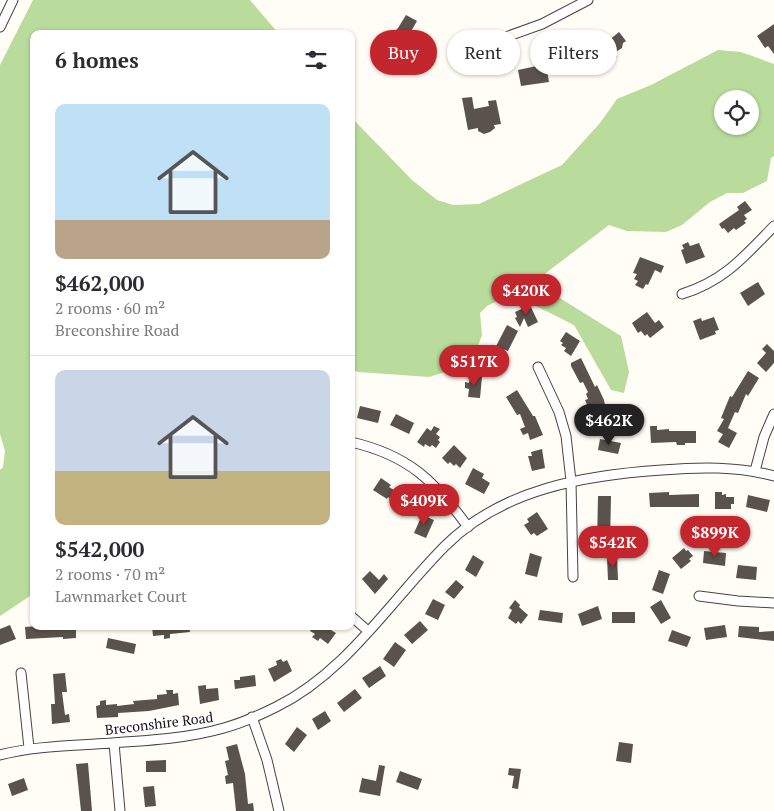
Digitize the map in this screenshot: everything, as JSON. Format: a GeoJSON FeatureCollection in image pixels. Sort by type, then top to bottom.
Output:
{"type":"FeatureCollection","features":[{"type":"Feature","properties":{"kind":"street"},"geometry":{"type":"LineString","coordinates":[[0,26],[13,0]]}},
{"type":"Feature","properties":{"kind":"street"},"geometry":{"type":"LineString","coordinates":[[520,32],[542,24],[588,0]]}},
{"type":"Feature","properties":{"kind":"street"},"geometry":{"type":"LineString","coordinates":[[682,294],[707,285],[724,275],[774,226]]}},
{"type":"Feature","properties":{"kind":"street"},"geometry":{"type":"LineString","coordinates":[[538,367],[562,420],[568,451],[571,481],[573,577]]}},
{"type":"Feature","properties":{"kind":"street"},"geometry":{"type":"LineString","coordinates":[[755,471],[764,437],[774,414]]}},
{"type":"Feature","properties":{"kind":"street"},"geometry":{"type":"LineString","coordinates":[[355,443],[383,451],[398,458],[419,472],[440,490],[468,527]]}},
{"type":"Feature","properties":{"kind":"street","name":"Breconshire Road"},"geometry":{"type":"LineString","coordinates":[[0,755],[29,748],[161,739],[205,733],[226,728],[278,706],[324,676],[348,653],[447,544],[468,527],[505,505],[547,487],[607,475],[688,468],[730,468],[755,471],[774,476]]}},
{"type":"Feature","properties":{"kind":"street"},"geometry":{"type":"LineString","coordinates":[[700,596],[774,603]]}},
{"type":"Feature","properties":{"kind":"street"},"geometry":{"type":"LineString","coordinates":[[355,620],[368,631]]}},
{"type":"Feature","properties":{"kind":"street"},"geometry":{"type":"LineString","coordinates":[[21,673],[29,748]]}},
{"type":"Feature","properties":{"kind":"street"},"geometry":{"type":"LineString","coordinates":[[252,717],[267,760],[279,811]]}},
{"type":"Feature","properties":{"kind":"street"},"geometry":{"type":"LineString","coordinates":[[114,743],[120,811]]}},
{"type":"Feature","properties":{"kind":"green space"},"geometry":{"type":"Polygon","coordinates":[[[33,0],[250,0],[276,30],[30,30],[30,596],[0,616],[0,470],[3,467],[5,451],[0,434],[0,65],[33,0]]]}},
{"type":"Feature","properties":{"kind":"green space"},"geometry":{"type":"Polygon","coordinates":[[[718,50],[741,52],[774,64],[774,156],[771,158],[767,181],[743,193],[727,193],[710,202],[682,225],[666,232],[627,231],[609,225],[534,282],[621,336],[629,372],[624,393],[611,390],[574,325],[524,300],[503,298],[487,306],[480,313],[482,335],[476,351],[461,367],[429,377],[355,371],[355,121],[412,180],[437,200],[453,205],[479,204],[562,165],[600,123],[617,99],[651,85],[718,50]]]}},
{"type":"Feature","properties":{"kind":"building"},"geometry":{"type":"Polygon","coordinates":[[[406,15],[417,21],[412,30],[396,30],[406,15]]]}},
{"type":"Feature","properties":{"kind":"building"},"geometry":{"type":"Polygon","coordinates":[[[774,24],[774,54],[768,46],[765,48],[757,36],[774,24]]]}},
{"type":"Feature","properties":{"kind":"building"},"geometry":{"type":"Polygon","coordinates":[[[619,32],[626,41],[623,43],[622,48],[617,51],[617,34],[619,32]]]}},
{"type":"Feature","properties":{"kind":"building"},"geometry":{"type":"Polygon","coordinates":[[[530,67],[530,75],[548,75],[549,82],[521,86],[520,70],[530,67]]]}},
{"type":"Feature","properties":{"kind":"building"},"geometry":{"type":"Polygon","coordinates":[[[472,97],[474,109],[489,106],[488,101],[496,100],[501,124],[494,125],[495,128],[484,134],[478,131],[478,128],[468,130],[462,98],[472,97]]]}},
{"type":"Feature","properties":{"kind":"building"},"geometry":{"type":"Polygon","coordinates":[[[745,201],[752,210],[744,215],[747,219],[744,221],[746,223],[728,233],[724,228],[722,229],[719,224],[739,210],[737,207],[745,201]]]}},
{"type":"Feature","properties":{"kind":"building"},"geometry":{"type":"Polygon","coordinates":[[[688,242],[690,246],[699,243],[705,257],[686,264],[681,250],[684,249],[682,245],[688,242]]]}},
{"type":"Feature","properties":{"kind":"building"},"geometry":{"type":"Polygon","coordinates":[[[640,257],[664,266],[661,273],[655,270],[648,285],[646,284],[643,289],[635,285],[638,281],[634,279],[637,274],[633,273],[640,257]]]}},
{"type":"Feature","properties":{"kind":"building"},"geometry":{"type":"Polygon","coordinates":[[[758,282],[765,294],[748,306],[740,293],[758,282]]]}},
{"type":"Feature","properties":{"kind":"building"},"geometry":{"type":"Polygon","coordinates":[[[530,305],[538,322],[528,327],[524,318],[520,327],[515,318],[517,317],[515,312],[530,305]]]}},
{"type":"Feature","properties":{"kind":"building"},"geometry":{"type":"Polygon","coordinates":[[[647,312],[655,323],[659,320],[664,327],[650,338],[641,331],[638,333],[632,323],[647,312]]]}},
{"type":"Feature","properties":{"kind":"building"},"geometry":{"type":"Polygon","coordinates":[[[714,317],[719,330],[715,331],[716,334],[700,340],[693,321],[701,318],[702,321],[714,317]]]}},
{"type":"Feature","properties":{"kind":"building"},"geometry":{"type":"Polygon","coordinates":[[[507,325],[518,331],[508,351],[503,349],[491,372],[480,367],[488,350],[493,352],[507,325]]]}},
{"type":"Feature","properties":{"kind":"building"},"geometry":{"type":"Polygon","coordinates":[[[566,332],[580,341],[571,356],[564,351],[566,348],[561,345],[563,343],[560,341],[566,332]]]}},
{"type":"Feature","properties":{"kind":"building"},"geometry":{"type":"Polygon","coordinates":[[[767,344],[774,351],[774,363],[766,372],[757,363],[766,353],[762,349],[767,344]]]}},
{"type":"Feature","properties":{"kind":"building"},"geometry":{"type":"Polygon","coordinates":[[[581,358],[595,387],[597,385],[604,400],[610,429],[598,432],[591,406],[588,407],[585,400],[588,399],[586,394],[588,392],[583,382],[580,383],[571,366],[571,363],[581,358]]]}},
{"type":"Feature","properties":{"kind":"building"},"geometry":{"type":"Polygon","coordinates":[[[748,371],[759,378],[748,396],[746,394],[738,413],[735,412],[728,428],[737,433],[729,448],[718,442],[723,434],[717,431],[724,419],[721,418],[730,396],[732,397],[748,371]]]}},
{"type":"Feature","properties":{"kind":"building"},"geometry":{"type":"Polygon","coordinates":[[[470,376],[482,377],[480,398],[468,397],[469,389],[465,388],[465,382],[469,383],[470,376]]]}},
{"type":"Feature","properties":{"kind":"building"},"geometry":{"type":"Polygon","coordinates":[[[517,390],[533,416],[535,416],[543,435],[530,440],[528,433],[523,435],[520,429],[525,427],[520,414],[517,415],[506,397],[517,390]]]}},
{"type":"Feature","properties":{"kind":"building"},"geometry":{"type":"Polygon","coordinates":[[[360,406],[381,411],[378,423],[357,418],[360,406]]]}},
{"type":"Feature","properties":{"kind":"building"},"geometry":{"type":"Polygon","coordinates":[[[396,414],[414,423],[409,434],[390,425],[396,414]]]}},
{"type":"Feature","properties":{"kind":"building"},"geometry":{"type":"Polygon","coordinates":[[[434,426],[440,429],[436,434],[440,437],[438,440],[440,442],[436,448],[425,444],[424,447],[417,442],[427,428],[431,431],[434,426]]]}},
{"type":"Feature","properties":{"kind":"building"},"geometry":{"type":"Polygon","coordinates":[[[650,426],[657,426],[657,430],[696,431],[696,443],[677,445],[676,442],[651,443],[650,426]]]}},
{"type":"Feature","properties":{"kind":"building"},"geometry":{"type":"Polygon","coordinates":[[[600,439],[621,443],[618,454],[598,450],[600,439]]]}},
{"type":"Feature","properties":{"kind":"building"},"geometry":{"type":"Polygon","coordinates":[[[454,445],[467,458],[460,468],[450,462],[448,464],[442,458],[454,445]]]}},
{"type":"Feature","properties":{"kind":"building"},"geometry":{"type":"Polygon","coordinates":[[[542,449],[545,468],[532,471],[528,456],[532,456],[531,452],[542,449]]]}},
{"type":"Feature","properties":{"kind":"building"},"geometry":{"type":"Polygon","coordinates":[[[473,468],[484,474],[482,478],[490,483],[484,494],[465,484],[473,468]]]}},
{"type":"Feature","properties":{"kind":"building"},"geometry":{"type":"Polygon","coordinates":[[[381,478],[391,485],[389,487],[402,495],[404,492],[420,504],[413,514],[388,497],[387,499],[373,490],[381,478]]]}},
{"type":"Feature","properties":{"kind":"building"},"geometry":{"type":"Polygon","coordinates":[[[669,492],[669,495],[699,494],[699,507],[650,507],[649,493],[669,492]]]}},
{"type":"Feature","properties":{"kind":"building"},"geometry":{"type":"Polygon","coordinates":[[[715,492],[722,492],[722,495],[726,494],[726,497],[734,497],[734,504],[731,504],[731,509],[715,509],[715,492]]]}},
{"type":"Feature","properties":{"kind":"building"},"geometry":{"type":"Polygon","coordinates":[[[748,495],[770,500],[767,512],[746,507],[748,495]]]}},
{"type":"Feature","properties":{"kind":"building"},"geometry":{"type":"Polygon","coordinates":[[[598,496],[611,496],[610,544],[597,544],[598,496]]]}},
{"type":"Feature","properties":{"kind":"building"},"geometry":{"type":"Polygon","coordinates":[[[537,512],[548,529],[537,536],[534,533],[531,535],[524,525],[529,522],[527,519],[537,512]]]}},
{"type":"Feature","properties":{"kind":"building"},"geometry":{"type":"Polygon","coordinates":[[[422,515],[434,520],[426,538],[414,533],[422,515]]]}},
{"type":"Feature","properties":{"kind":"building"},"geometry":{"type":"Polygon","coordinates":[[[684,548],[693,556],[689,559],[691,561],[681,569],[672,558],[684,548]]]}},
{"type":"Feature","properties":{"kind":"building"},"geometry":{"type":"Polygon","coordinates":[[[704,551],[726,553],[725,566],[703,563],[704,551]]]}},
{"type":"Feature","properties":{"kind":"building"},"geometry":{"type":"Polygon","coordinates":[[[530,553],[542,557],[537,577],[525,574],[530,553]]]}},
{"type":"Feature","properties":{"kind":"building"},"geometry":{"type":"Polygon","coordinates":[[[473,555],[484,562],[476,577],[465,570],[473,555]]]}},
{"type":"Feature","properties":{"kind":"building"},"geometry":{"type":"Polygon","coordinates":[[[617,556],[618,580],[608,580],[607,557],[617,556]]]}},
{"type":"Feature","properties":{"kind":"building"},"geometry":{"type":"Polygon","coordinates":[[[738,565],[757,567],[756,580],[736,578],[738,565]]]}},
{"type":"Feature","properties":{"kind":"building"},"geometry":{"type":"Polygon","coordinates":[[[659,570],[670,574],[663,594],[652,590],[659,570]]]}},
{"type":"Feature","properties":{"kind":"building"},"geometry":{"type":"Polygon","coordinates":[[[370,571],[379,580],[384,574],[388,579],[375,594],[362,579],[370,571]]]}},
{"type":"Feature","properties":{"kind":"building"},"geometry":{"type":"Polygon","coordinates":[[[456,580],[464,587],[454,599],[445,592],[456,580]]]}},
{"type":"Feature","properties":{"kind":"building"},"geometry":{"type":"Polygon","coordinates":[[[433,599],[445,605],[438,620],[425,614],[433,599]]]}},
{"type":"Feature","properties":{"kind":"building"},"geometry":{"type":"Polygon","coordinates":[[[515,600],[520,605],[519,607],[528,615],[521,624],[518,621],[516,624],[508,618],[512,610],[509,608],[515,600]]]}},
{"type":"Feature","properties":{"kind":"building"},"geometry":{"type":"Polygon","coordinates":[[[661,600],[671,618],[661,624],[650,607],[661,600]]]}},
{"type":"Feature","properties":{"kind":"building"},"geometry":{"type":"Polygon","coordinates":[[[598,606],[602,619],[582,626],[578,614],[598,606]]]}},
{"type":"Feature","properties":{"kind":"building"},"geometry":{"type":"Polygon","coordinates":[[[540,610],[563,613],[562,623],[538,620],[540,610]]]}},
{"type":"Feature","properties":{"kind":"building"},"geometry":{"type":"Polygon","coordinates":[[[612,612],[635,612],[635,623],[612,623],[612,612]]]}},
{"type":"Feature","properties":{"kind":"building"},"geometry":{"type":"Polygon","coordinates":[[[420,621],[428,630],[412,644],[404,635],[420,621]]]}},
{"type":"Feature","properties":{"kind":"building"},"geometry":{"type":"Polygon","coordinates":[[[10,625],[16,639],[0,645],[0,629],[10,625]]]}},
{"type":"Feature","properties":{"kind":"building"},"geometry":{"type":"Polygon","coordinates":[[[725,625],[727,637],[706,640],[704,628],[725,625]]]}},
{"type":"Feature","properties":{"kind":"building"},"geometry":{"type":"Polygon","coordinates":[[[739,626],[759,627],[759,632],[774,631],[774,641],[738,637],[739,626]]]}},
{"type":"Feature","properties":{"kind":"building"},"geometry":{"type":"Polygon","coordinates":[[[25,627],[30,627],[30,630],[76,630],[76,638],[26,639],[25,627]]]}},
{"type":"Feature","properties":{"kind":"building"},"geometry":{"type":"Polygon","coordinates":[[[152,630],[190,630],[190,632],[170,634],[170,638],[164,639],[164,635],[153,636],[152,630]]]}},
{"type":"Feature","properties":{"kind":"building"},"geometry":{"type":"Polygon","coordinates":[[[331,630],[336,633],[328,644],[320,638],[318,641],[312,637],[315,634],[310,631],[331,630]]]}},
{"type":"Feature","properties":{"kind":"building"},"geometry":{"type":"Polygon","coordinates":[[[672,630],[691,637],[687,647],[668,641],[672,630]]]}},
{"type":"Feature","properties":{"kind":"building"},"geometry":{"type":"Polygon","coordinates":[[[108,638],[136,644],[134,654],[106,648],[108,638]]]}},
{"type":"Feature","properties":{"kind":"building"},"geometry":{"type":"Polygon","coordinates":[[[395,642],[406,650],[394,667],[383,659],[395,642]]]}},
{"type":"Feature","properties":{"kind":"building"},"geometry":{"type":"Polygon","coordinates":[[[281,659],[283,662],[287,660],[292,671],[274,682],[268,669],[277,665],[276,661],[281,659]]]}},
{"type":"Feature","properties":{"kind":"building"},"geometry":{"type":"Polygon","coordinates":[[[380,666],[386,676],[369,688],[362,678],[380,666]]]}},
{"type":"Feature","properties":{"kind":"building"},"geometry":{"type":"Polygon","coordinates":[[[65,673],[67,692],[62,692],[65,715],[69,714],[70,722],[52,724],[51,704],[55,704],[53,674],[65,673]]]}},
{"type":"Feature","properties":{"kind":"building"},"geometry":{"type":"Polygon","coordinates":[[[255,675],[256,686],[235,689],[234,680],[240,680],[240,677],[255,675]]]}},
{"type":"Feature","properties":{"kind":"building"},"geometry":{"type":"Polygon","coordinates":[[[206,685],[206,689],[218,688],[219,700],[200,704],[198,686],[206,685]]]}},
{"type":"Feature","properties":{"kind":"building"},"geometry":{"type":"Polygon","coordinates":[[[355,689],[362,698],[344,712],[337,703],[355,689]]]}},
{"type":"Feature","properties":{"kind":"building"},"geometry":{"type":"Polygon","coordinates":[[[166,690],[173,690],[173,694],[178,693],[179,705],[149,711],[118,713],[118,717],[97,718],[96,706],[100,705],[100,701],[106,700],[106,705],[117,704],[117,706],[134,704],[133,701],[157,699],[157,695],[167,694],[166,690]]]}},
{"type":"Feature","properties":{"kind":"building"},"geometry":{"type":"Polygon","coordinates":[[[325,711],[331,721],[318,730],[312,719],[325,711]]]}},
{"type":"Feature","properties":{"kind":"building"},"geometry":{"type":"Polygon","coordinates":[[[297,727],[307,735],[294,752],[285,744],[297,727]]]}},
{"type":"Feature","properties":{"kind":"building"},"geometry":{"type":"Polygon","coordinates":[[[619,742],[633,744],[631,763],[616,761],[619,742]]]}},
{"type":"Feature","properties":{"kind":"building"},"geometry":{"type":"Polygon","coordinates":[[[237,744],[245,774],[248,804],[253,803],[254,811],[236,811],[233,783],[226,784],[225,776],[228,775],[225,761],[229,760],[226,747],[237,744]]]}},
{"type":"Feature","properties":{"kind":"building"},"geometry":{"type":"Polygon","coordinates":[[[166,760],[166,772],[146,772],[146,761],[166,760]]]}},
{"type":"Feature","properties":{"kind":"building"},"geometry":{"type":"Polygon","coordinates":[[[88,763],[92,811],[81,811],[76,764],[88,763]]]}},
{"type":"Feature","properties":{"kind":"building"},"geometry":{"type":"Polygon","coordinates":[[[379,765],[385,766],[380,796],[359,792],[362,778],[376,781],[379,765]]]}},
{"type":"Feature","properties":{"kind":"building"},"geometry":{"type":"Polygon","coordinates":[[[509,768],[521,769],[518,789],[512,788],[514,776],[508,775],[509,768]]]}},
{"type":"Feature","properties":{"kind":"building"},"geometry":{"type":"Polygon","coordinates":[[[400,771],[422,779],[418,790],[396,782],[400,771]]]}},
{"type":"Feature","properties":{"kind":"building"},"geometry":{"type":"Polygon","coordinates":[[[24,778],[28,790],[12,796],[8,784],[24,778]]]}},
{"type":"Feature","properties":{"kind":"building"},"geometry":{"type":"Polygon","coordinates":[[[154,786],[156,806],[145,807],[143,787],[154,786]]]}}]}
